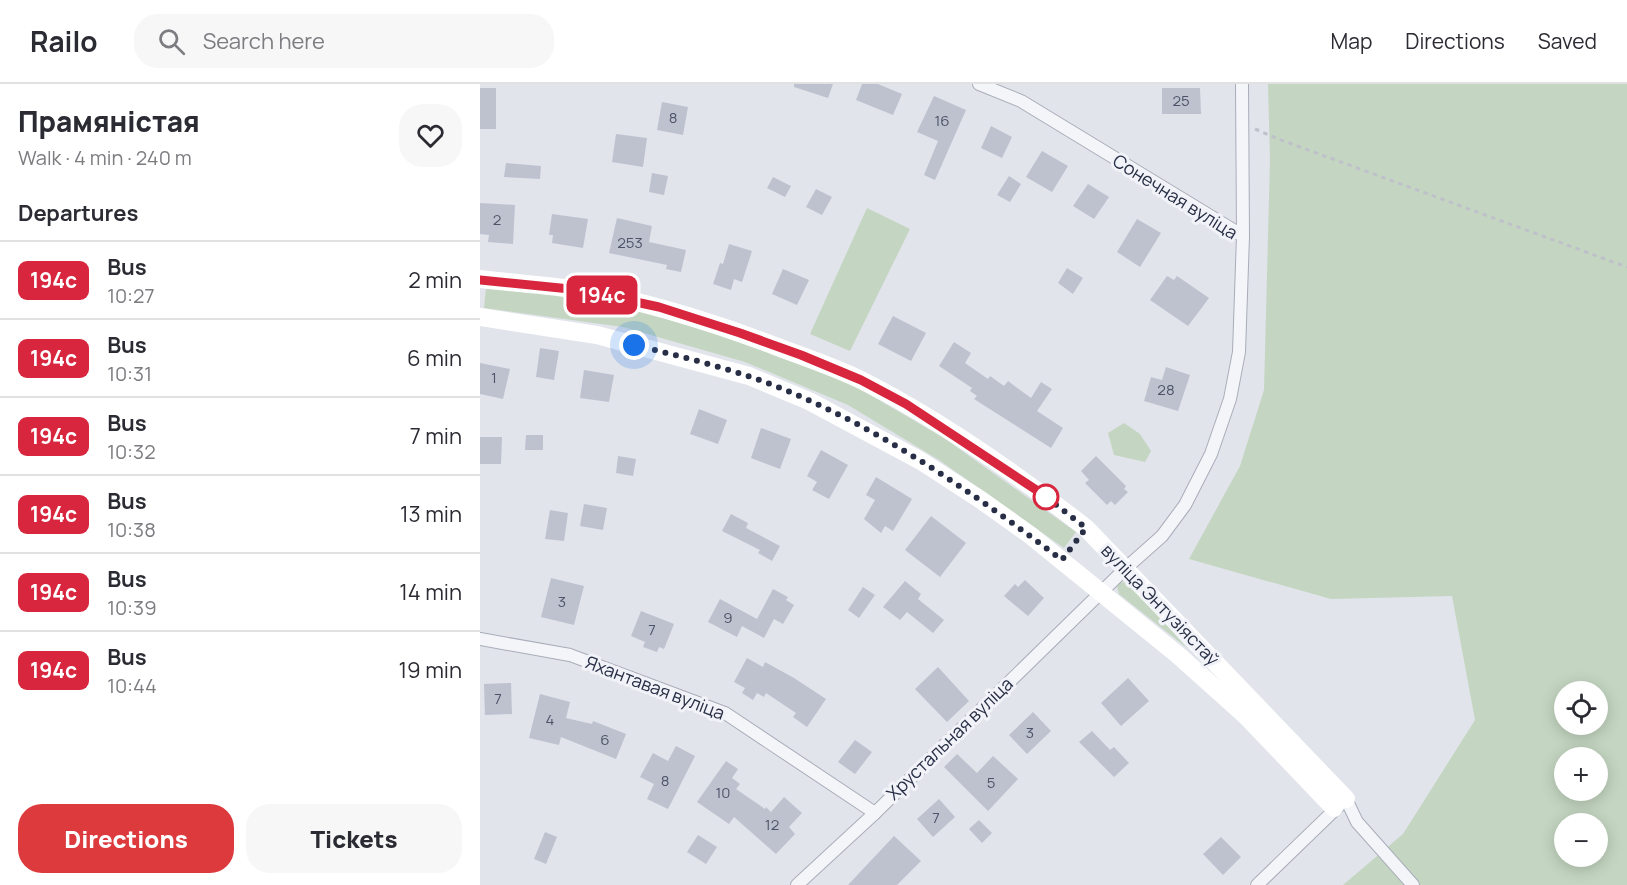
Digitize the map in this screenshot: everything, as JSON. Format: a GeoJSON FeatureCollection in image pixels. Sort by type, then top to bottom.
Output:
{"type":"FeatureCollection","features":[{"type":"Feature","properties":{"kind":"street","name":"Сонечная вуліца"},"geometry":{"type":"LineString","coordinates":[[979,84],[1021,101],[1243,236],[1239,352],[1230,399],[1211,454],[1185,505],[1162,536],[1101,591]]}},
{"type":"Feature","properties":{"kind":"street"},"geometry":{"type":"LineString","coordinates":[[1242,84],[1243,236]]}},
{"type":"Feature","properties":{"kind":"street","name":"вуліца Энтузіястаў"},"geometry":{"type":"LineString","coordinates":[[480,279],[580,290],[659,307],[740,333],[861,380],[915,410],[1047,497],[1086,528],[1126,568],[1340,803]]}},
{"type":"Feature","properties":{"kind":"street","name":"вуліца Энтузіястаў"},"geometry":{"type":"LineString","coordinates":[[480,317],[597,335],[749,376],[809,401],[921,461],[981,500],[1101,591],[1178,655],[1340,803]]}},
{"type":"Feature","properties":{"kind":"street","name":"Хрустальная вуліца"},"geometry":{"type":"LineString","coordinates":[[797,885],[1101,591]]}},
{"type":"Feature","properties":{"kind":"street","name":"Яхантавая вуліца"},"geometry":{"type":"LineString","coordinates":[[480,639],[570,655],[725,713],[874,813]]}},
{"type":"Feature","properties":{"kind":"street"},"geometry":{"type":"LineString","coordinates":[[1257,885],[1340,803],[1413,885]]}},
{"type":"Feature","properties":{"kind":"path"},"geometry":{"type":"LineString","coordinates":[[1243,123],[1281,140],[1627,267]]}},
{"type":"Feature","properties":{"kind":"green space"},"geometry":{"type":"Polygon","coordinates":[[[1268,84],[1627,84],[1627,885],[1343,885],[1403,834],[1475,720],[1452,596],[1331,599],[1189,559],[1240,466],[1264,390],[1270,160],[1268,84]]]}},
{"type":"Feature","properties":{"kind":"green space"},"geometry":{"type":"Polygon","coordinates":[[[867,208],[910,229],[850,351],[810,334],[867,208]]]}},
{"type":"Feature","properties":{"kind":"green space"},"geometry":{"type":"Polygon","coordinates":[[[486,288],[563,295],[627,307],[751,345],[855,386],[944,438],[1076,532],[1064,548],[939,460],[848,405],[745,362],[623,327],[484,308],[486,288]]]}},
{"type":"Feature","properties":{"kind":"green space"},"geometry":{"type":"Polygon","coordinates":[[[1124,423],[1140,434],[1151,451],[1145,462],[1114,455],[1108,433],[1124,423]]]}},
{"type":"Feature","properties":{"kind":"green space"},"geometry":{"type":"Polygon","coordinates":[[[1121,582],[1127,583],[1136,590],[1187,648],[1119,594],[1117,586],[1121,582]]]}},
{"type":"Feature","properties":{"kind":"building"},"geometry":{"type":"Polygon","coordinates":[[[794,84],[833,84],[828,98],[794,87],[794,84]]]}},
{"type":"Feature","properties":{"kind":"building"},"geometry":{"type":"Polygon","coordinates":[[[862,84],[878,84],[902,94],[893,115],[856,100],[862,84]]]}},
{"type":"Feature","properties":{"kind":"building"},"geometry":{"type":"Polygon","coordinates":[[[480,88],[496,88],[496,129],[480,129],[480,88]]]}},
{"type":"Feature","properties":{"kind":"building"},"geometry":{"type":"Polygon","coordinates":[[[1162,88],[1200,88],[1201,114],[1162,114],[1162,88]]]}},
{"type":"Feature","properties":{"kind":"building"},"geometry":{"type":"Polygon","coordinates":[[[934,96],[966,110],[935,180],[924,175],[938,141],[917,132],[934,96]]]}},
{"type":"Feature","properties":{"kind":"building"},"geometry":{"type":"Polygon","coordinates":[[[662,102],[688,107],[683,135],[657,130],[662,102]]]}},
{"type":"Feature","properties":{"kind":"building"},"geometry":{"type":"Polygon","coordinates":[[[991,126],[1012,137],[1002,158],[981,148],[991,126]]]}},
{"type":"Feature","properties":{"kind":"building"},"geometry":{"type":"Polygon","coordinates":[[[616,134],[647,138],[643,167],[612,162],[616,134]]]}},
{"type":"Feature","properties":{"kind":"building"},"geometry":{"type":"Polygon","coordinates":[[[1042,151],[1068,166],[1052,192],[1026,177],[1042,151]]]}},
{"type":"Feature","properties":{"kind":"building"},"geometry":{"type":"Polygon","coordinates":[[[506,163],[541,166],[540,179],[504,177],[506,163]]]}},
{"type":"Feature","properties":{"kind":"building"},"geometry":{"type":"Polygon","coordinates":[[[652,173],[668,176],[664,195],[649,192],[652,173]]]}},
{"type":"Feature","properties":{"kind":"building"},"geometry":{"type":"Polygon","coordinates":[[[1009,176],[1021,184],[1010,202],[997,195],[1009,176]]]}},
{"type":"Feature","properties":{"kind":"building"},"geometry":{"type":"Polygon","coordinates":[[[773,177],[791,186],[785,197],[767,188],[773,177]]]}},
{"type":"Feature","properties":{"kind":"building"},"geometry":{"type":"Polygon","coordinates":[[[1088,184],[1109,197],[1094,219],[1073,206],[1088,184]]]}},
{"type":"Feature","properties":{"kind":"building"},"geometry":{"type":"Polygon","coordinates":[[[816,189],[832,197],[822,215],[806,207],[816,189]]]}},
{"type":"Feature","properties":{"kind":"building"},"geometry":{"type":"Polygon","coordinates":[[[480,203],[515,205],[513,244],[488,242],[489,235],[480,234],[480,203]]]}},
{"type":"Feature","properties":{"kind":"building"},"geometry":{"type":"Polygon","coordinates":[[[552,214],[588,219],[583,248],[552,243],[553,235],[549,235],[552,214]]]}},
{"type":"Feature","properties":{"kind":"building"},"geometry":{"type":"Polygon","coordinates":[[[617,218],[652,226],[649,242],[686,250],[681,272],[666,269],[667,265],[609,253],[617,218]]]}},
{"type":"Feature","properties":{"kind":"building"},"geometry":{"type":"Polygon","coordinates":[[[1137,219],[1161,233],[1140,267],[1117,252],[1137,219]]]}},
{"type":"Feature","properties":{"kind":"building"},"geometry":{"type":"Polygon","coordinates":[[[729,244],[752,251],[742,282],[734,279],[731,290],[713,284],[720,263],[723,264],[729,244]]]}},
{"type":"Feature","properties":{"kind":"building"},"geometry":{"type":"Polygon","coordinates":[[[1067,268],[1083,278],[1073,294],[1058,283],[1067,268]]]}},
{"type":"Feature","properties":{"kind":"building"},"geometry":{"type":"Polygon","coordinates":[[[783,269],[809,280],[797,305],[772,294],[783,269]]]}},
{"type":"Feature","properties":{"kind":"building"},"geometry":{"type":"Polygon","coordinates":[[[1167,276],[1174,280],[1177,276],[1209,298],[1188,326],[1150,300],[1167,276]]]}},
{"type":"Feature","properties":{"kind":"building"},"geometry":{"type":"Polygon","coordinates":[[[893,316],[926,333],[911,361],[878,344],[893,316]]]}},
{"type":"Feature","properties":{"kind":"building"},"geometry":{"type":"Polygon","coordinates":[[[954,342],[971,353],[965,363],[988,379],[990,376],[1004,386],[1008,381],[1031,398],[1041,382],[1052,389],[1037,411],[1063,428],[1051,448],[974,399],[977,396],[970,391],[972,388],[939,366],[954,342]]]}},
{"type":"Feature","properties":{"kind":"building"},"geometry":{"type":"Polygon","coordinates":[[[540,348],[559,351],[554,380],[536,377],[540,348]]]}},
{"type":"Feature","properties":{"kind":"building"},"geometry":{"type":"Polygon","coordinates":[[[480,363],[510,369],[503,399],[480,394],[480,363]]]}},
{"type":"Feature","properties":{"kind":"building"},"geometry":{"type":"Polygon","coordinates":[[[1166,367],[1190,375],[1178,411],[1144,401],[1151,377],[1162,380],[1166,367]]]}},
{"type":"Feature","properties":{"kind":"building"},"geometry":{"type":"Polygon","coordinates":[[[584,370],[614,375],[609,402],[580,398],[584,370]]]}},
{"type":"Feature","properties":{"kind":"building"},"geometry":{"type":"Polygon","coordinates":[[[699,409],[727,420],[718,444],[690,434],[699,409]]]}},
{"type":"Feature","properties":{"kind":"building"},"geometry":{"type":"Polygon","coordinates":[[[761,428],[791,439],[780,469],[751,458],[761,428]]]}},
{"type":"Feature","properties":{"kind":"building"},"geometry":{"type":"Polygon","coordinates":[[[526,435],[543,435],[543,450],[525,450],[526,435]]]}},
{"type":"Feature","properties":{"kind":"building"},"geometry":{"type":"Polygon","coordinates":[[[480,437],[502,437],[501,464],[480,464],[480,437]]]}},
{"type":"Feature","properties":{"kind":"building"},"geometry":{"type":"Polygon","coordinates":[[[821,450],[848,465],[829,499],[812,490],[817,482],[807,476],[821,450]]]}},
{"type":"Feature","properties":{"kind":"building"},"geometry":{"type":"Polygon","coordinates":[[[618,456],[636,459],[633,476],[616,473],[618,456]]]}},
{"type":"Feature","properties":{"kind":"building"},"geometry":{"type":"Polygon","coordinates":[[[1096,456],[1126,486],[1124,489],[1128,492],[1115,505],[1111,501],[1107,505],[1085,483],[1089,480],[1081,471],[1096,456]]]}},
{"type":"Feature","properties":{"kind":"building"},"geometry":{"type":"Polygon","coordinates":[[[876,477],[912,499],[893,531],[885,526],[881,533],[864,519],[875,500],[866,495],[876,477]]]}},
{"type":"Feature","properties":{"kind":"building"},"geometry":{"type":"Polygon","coordinates":[[[584,504],[607,508],[603,530],[580,526],[584,504]]]}},
{"type":"Feature","properties":{"kind":"building"},"geometry":{"type":"Polygon","coordinates":[[[550,510],[568,513],[564,541],[545,539],[550,510]]]}},
{"type":"Feature","properties":{"kind":"building"},"geometry":{"type":"Polygon","coordinates":[[[731,514],[748,523],[746,528],[780,546],[772,561],[758,553],[760,550],[722,531],[731,514]]]}},
{"type":"Feature","properties":{"kind":"building"},"geometry":{"type":"Polygon","coordinates":[[[931,516],[966,543],[940,577],[905,550],[931,516]]]}},
{"type":"Feature","properties":{"kind":"building"},"geometry":{"type":"Polygon","coordinates":[[[551,578],[584,586],[574,625],[541,617],[551,578]]]}},
{"type":"Feature","properties":{"kind":"building"},"geometry":{"type":"Polygon","coordinates":[[[1025,580],[1044,598],[1028,616],[1004,596],[1015,584],[1018,587],[1025,580]]]}},
{"type":"Feature","properties":{"kind":"building"},"geometry":{"type":"Polygon","coordinates":[[[905,581],[921,594],[918,599],[944,620],[933,633],[907,612],[900,620],[883,607],[905,581]]]}},
{"type":"Feature","properties":{"kind":"building"},"geometry":{"type":"Polygon","coordinates":[[[863,587],[875,595],[859,618],[848,610],[863,587]]]}},
{"type":"Feature","properties":{"kind":"building"},"geometry":{"type":"Polygon","coordinates":[[[773,589],[788,597],[786,600],[794,605],[783,624],[774,619],[764,638],[742,626],[737,637],[708,622],[720,599],[757,619],[773,589]]]}},
{"type":"Feature","properties":{"kind":"building"},"geometry":{"type":"Polygon","coordinates":[[[641,611],[674,624],[664,649],[659,647],[657,652],[643,647],[645,642],[631,636],[641,611]]]}},
{"type":"Feature","properties":{"kind":"building"},"geometry":{"type":"Polygon","coordinates":[[[747,658],[763,667],[765,662],[826,699],[807,727],[793,717],[796,713],[766,693],[764,697],[757,693],[753,700],[742,693],[745,688],[734,682],[747,658]]]}},
{"type":"Feature","properties":{"kind":"building"},"geometry":{"type":"Polygon","coordinates":[[[938,667],[969,701],[947,722],[915,689],[938,667]]]}},
{"type":"Feature","properties":{"kind":"building"},"geometry":{"type":"Polygon","coordinates":[[[1128,678],[1149,701],[1121,726],[1101,703],[1128,678]]]}},
{"type":"Feature","properties":{"kind":"building"},"geometry":{"type":"Polygon","coordinates":[[[511,683],[512,714],[485,715],[484,684],[511,683]]]}},
{"type":"Feature","properties":{"kind":"building"},"geometry":{"type":"Polygon","coordinates":[[[540,694],[570,702],[566,718],[592,724],[593,721],[626,734],[616,759],[561,737],[559,745],[529,738],[540,694]]]}},
{"type":"Feature","properties":{"kind":"building"},"geometry":{"type":"Polygon","coordinates":[[[1033,712],[1051,731],[1027,754],[1009,735],[1033,712]]]}},
{"type":"Feature","properties":{"kind":"building"},"geometry":{"type":"Polygon","coordinates":[[[1092,731],[1110,750],[1114,747],[1129,763],[1114,777],[1079,742],[1092,731]]]}},
{"type":"Feature","properties":{"kind":"building"},"geometry":{"type":"Polygon","coordinates":[[[855,740],[872,752],[855,774],[838,762],[855,740]]]}},
{"type":"Feature","properties":{"kind":"building"},"geometry":{"type":"Polygon","coordinates":[[[676,746],[695,756],[668,809],[647,799],[654,784],[640,777],[653,753],[668,761],[676,746]]]}},
{"type":"Feature","properties":{"kind":"building"},"geometry":{"type":"Polygon","coordinates":[[[957,754],[977,773],[993,756],[1018,779],[988,811],[944,767],[957,754]]]}},
{"type":"Feature","properties":{"kind":"building"},"geometry":{"type":"Polygon","coordinates":[[[726,761],[738,769],[732,778],[740,784],[736,789],[765,809],[766,807],[771,812],[784,797],[802,813],[789,827],[795,834],[776,854],[734,817],[729,824],[697,802],[726,761]]]}},
{"type":"Feature","properties":{"kind":"building"},"geometry":{"type":"Polygon","coordinates":[[[939,799],[955,817],[933,837],[917,819],[939,799]]]}},
{"type":"Feature","properties":{"kind":"building"},"geometry":{"type":"Polygon","coordinates":[[[979,820],[992,833],[982,843],[969,829],[979,820]]]}},
{"type":"Feature","properties":{"kind":"building"},"geometry":{"type":"Polygon","coordinates":[[[545,832],[557,837],[546,864],[534,859],[545,832]]]}},
{"type":"Feature","properties":{"kind":"building"},"geometry":{"type":"Polygon","coordinates":[[[698,835],[717,847],[706,864],[687,852],[698,835]]]}},
{"type":"Feature","properties":{"kind":"building"},"geometry":{"type":"Polygon","coordinates":[[[894,836],[921,861],[897,885],[848,885],[894,836]]]}},
{"type":"Feature","properties":{"kind":"building"},"geometry":{"type":"Polygon","coordinates":[[[1221,837],[1241,857],[1223,875],[1203,854],[1221,837]]]}},
{"type":"Feature","properties":{"kind":"bus line","name":"194с"},"geometry":{"type":"LineString","coordinates":[[480,280],[580,290],[659,307],[801,355],[861,380],[906,404],[1047,497]]}},
{"type":"Feature","properties":{"kind":"route"},"geometry":{"type":"LineString","coordinates":[[634,345],[749,376],[809,401],[921,461],[981,500],[1062,560],[1086,528],[1046,497]]}}]}
